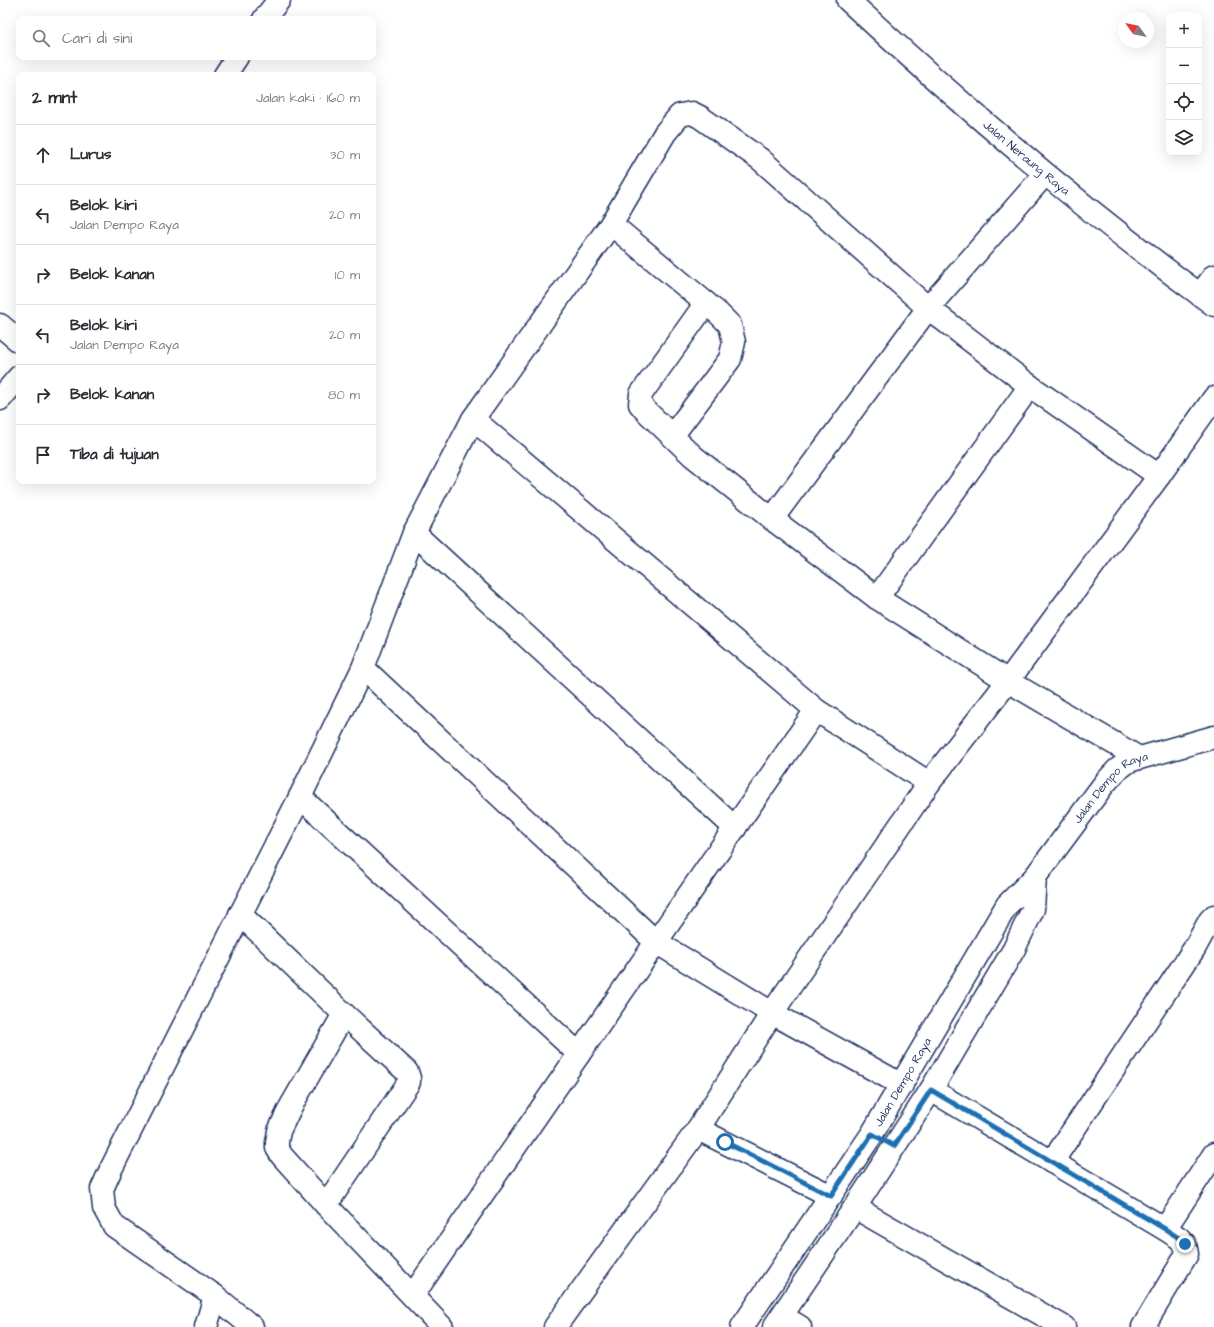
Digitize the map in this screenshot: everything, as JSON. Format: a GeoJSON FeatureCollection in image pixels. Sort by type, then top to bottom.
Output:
{"type":"FeatureCollection","features":[{"type":"Feature","properties":{"kind":"street"},"geometry":{"type":"LineString","coordinates":[[266,16],[279,0]]}},
{"type":"Feature","properties":{"kind":"street","name":"Jalan Neraung Raya"},"geometry":{"type":"LineString","coordinates":[[848,0],[949,91],[1045,174],[1170,273],[1207,300]]}},
{"type":"Feature","properties":{"kind":"street"},"geometry":{"type":"LineString","coordinates":[[227,72],[235,60]]}},
{"type":"Feature","properties":{"kind":"street"},"geometry":{"type":"LineString","coordinates":[[252,1327],[215,1296],[114,1226],[104,1208],[102,1189],[110,1169],[300,797],[363,668],[414,533],[473,418],[611,224],[665,133],[680,115],[692,113],[760,159],[928,308],[1030,386],[1159,476]]}},
{"type":"Feature","properties":{"kind":"street"},"geometry":{"type":"LineString","coordinates":[[772,519],[928,308],[1045,174]]}},
{"type":"Feature","properties":{"kind":"street"},"geometry":{"type":"LineString","coordinates":[[611,224],[719,314],[730,325],[734,342],[730,359],[672,436]]}},
{"type":"Feature","properties":{"kind":"street"},"geometry":{"type":"LineString","coordinates":[[1207,300],[1214,276]]}},
{"type":"Feature","properties":{"kind":"street"},"geometry":{"type":"LineString","coordinates":[[706,303],[641,394],[640,404],[645,410],[693,456],[772,519],[876,598],[1008,681],[1139,758]]}},
{"type":"Feature","properties":{"kind":"street"},"geometry":{"type":"LineString","coordinates":[[0,324],[16,338]]}},
{"type":"Feature","properties":{"kind":"street"},"geometry":{"type":"LineString","coordinates":[[0,399],[16,380]]}},
{"type":"Feature","properties":{"kind":"street"},"geometry":{"type":"LineString","coordinates":[[876,598],[1030,386]]}},
{"type":"Feature","properties":{"kind":"street"},"geometry":{"type":"LineString","coordinates":[[555,1327],[698,1129],[772,1012],[929,783],[1008,681],[1159,476],[1214,398]]}},
{"type":"Feature","properties":{"kind":"street"},"geometry":{"type":"LineString","coordinates":[[473,418],[816,710],[929,783]]}},
{"type":"Feature","properties":{"kind":"street"},"geometry":{"type":"LineString","coordinates":[[414,533],[735,828]]}},
{"type":"Feature","properties":{"kind":"street"},"geometry":{"type":"LineString","coordinates":[[363,668],[656,942],[772,1012],[902,1085]]}},
{"type":"Feature","properties":{"kind":"street"},"geometry":{"type":"LineString","coordinates":[[412,1296],[816,710]]}},
{"type":"Feature","properties":{"kind":"street","name":"Jalan Dempo Raya"},"geometry":{"type":"LineString","coordinates":[[742,1327],[872,1134],[1007,905],[1035,877],[1104,784],[1117,770],[1129,761],[1214,737]]}},
{"type":"Feature","properties":{"kind":"street"},"geometry":{"type":"LineString","coordinates":[[300,797],[579,1054]]}},
{"type":"Feature","properties":{"kind":"street","name":"Jalan Dempo Raya"},"geometry":{"type":"LineString","coordinates":[[778,1322],[931,1090],[1014,949],[1033,909],[1035,877]]}},
{"type":"Feature","properties":{"kind":"street"},"geometry":{"type":"LineString","coordinates":[[240,914],[407,1072],[409,1078],[409,1082],[326,1205]]}},
{"type":"Feature","properties":{"kind":"street"},"geometry":{"type":"LineString","coordinates":[[1052,1162],[1194,949],[1210,920],[1214,916]]}},
{"type":"Feature","properties":{"kind":"street"},"geometry":{"type":"LineString","coordinates":[[344,1014],[291,1106],[279,1131],[277,1148],[282,1156],[326,1205],[442,1327]]}},
{"type":"Feature","properties":{"kind":"street"},"geometry":{"type":"LineString","coordinates":[[931,1090],[1165,1229],[1185,1244],[1187,1254],[1143,1327]]}},
{"type":"Feature","properties":{"kind":"street"},"geometry":{"type":"LineString","coordinates":[[698,1129],[831,1196]]}},
{"type":"Feature","properties":{"kind":"street"},"geometry":{"type":"LineString","coordinates":[[872,1134],[894,1146]]}},
{"type":"Feature","properties":{"kind":"street"},"geometry":{"type":"LineString","coordinates":[[1165,1229],[1214,1154]]}},
{"type":"Feature","properties":{"kind":"street"},"geometry":{"type":"LineString","coordinates":[[855,1207],[1064,1327]]}},
{"type":"Feature","properties":{"kind":"street"},"geometry":{"type":"LineString","coordinates":[[206,1327],[215,1296]]}},
{"type":"Feature","properties":{"kind":"street"},"geometry":{"type":"LineString","coordinates":[[778,1322],[800,1327]]}},
{"type":"Feature","properties":{"kind":"route"},"geometry":{"type":"LineString","coordinates":[[725,1142],[831,1196],[872,1134],[894,1146],[931,1090],[1165,1229],[1185,1244]]}}]}
